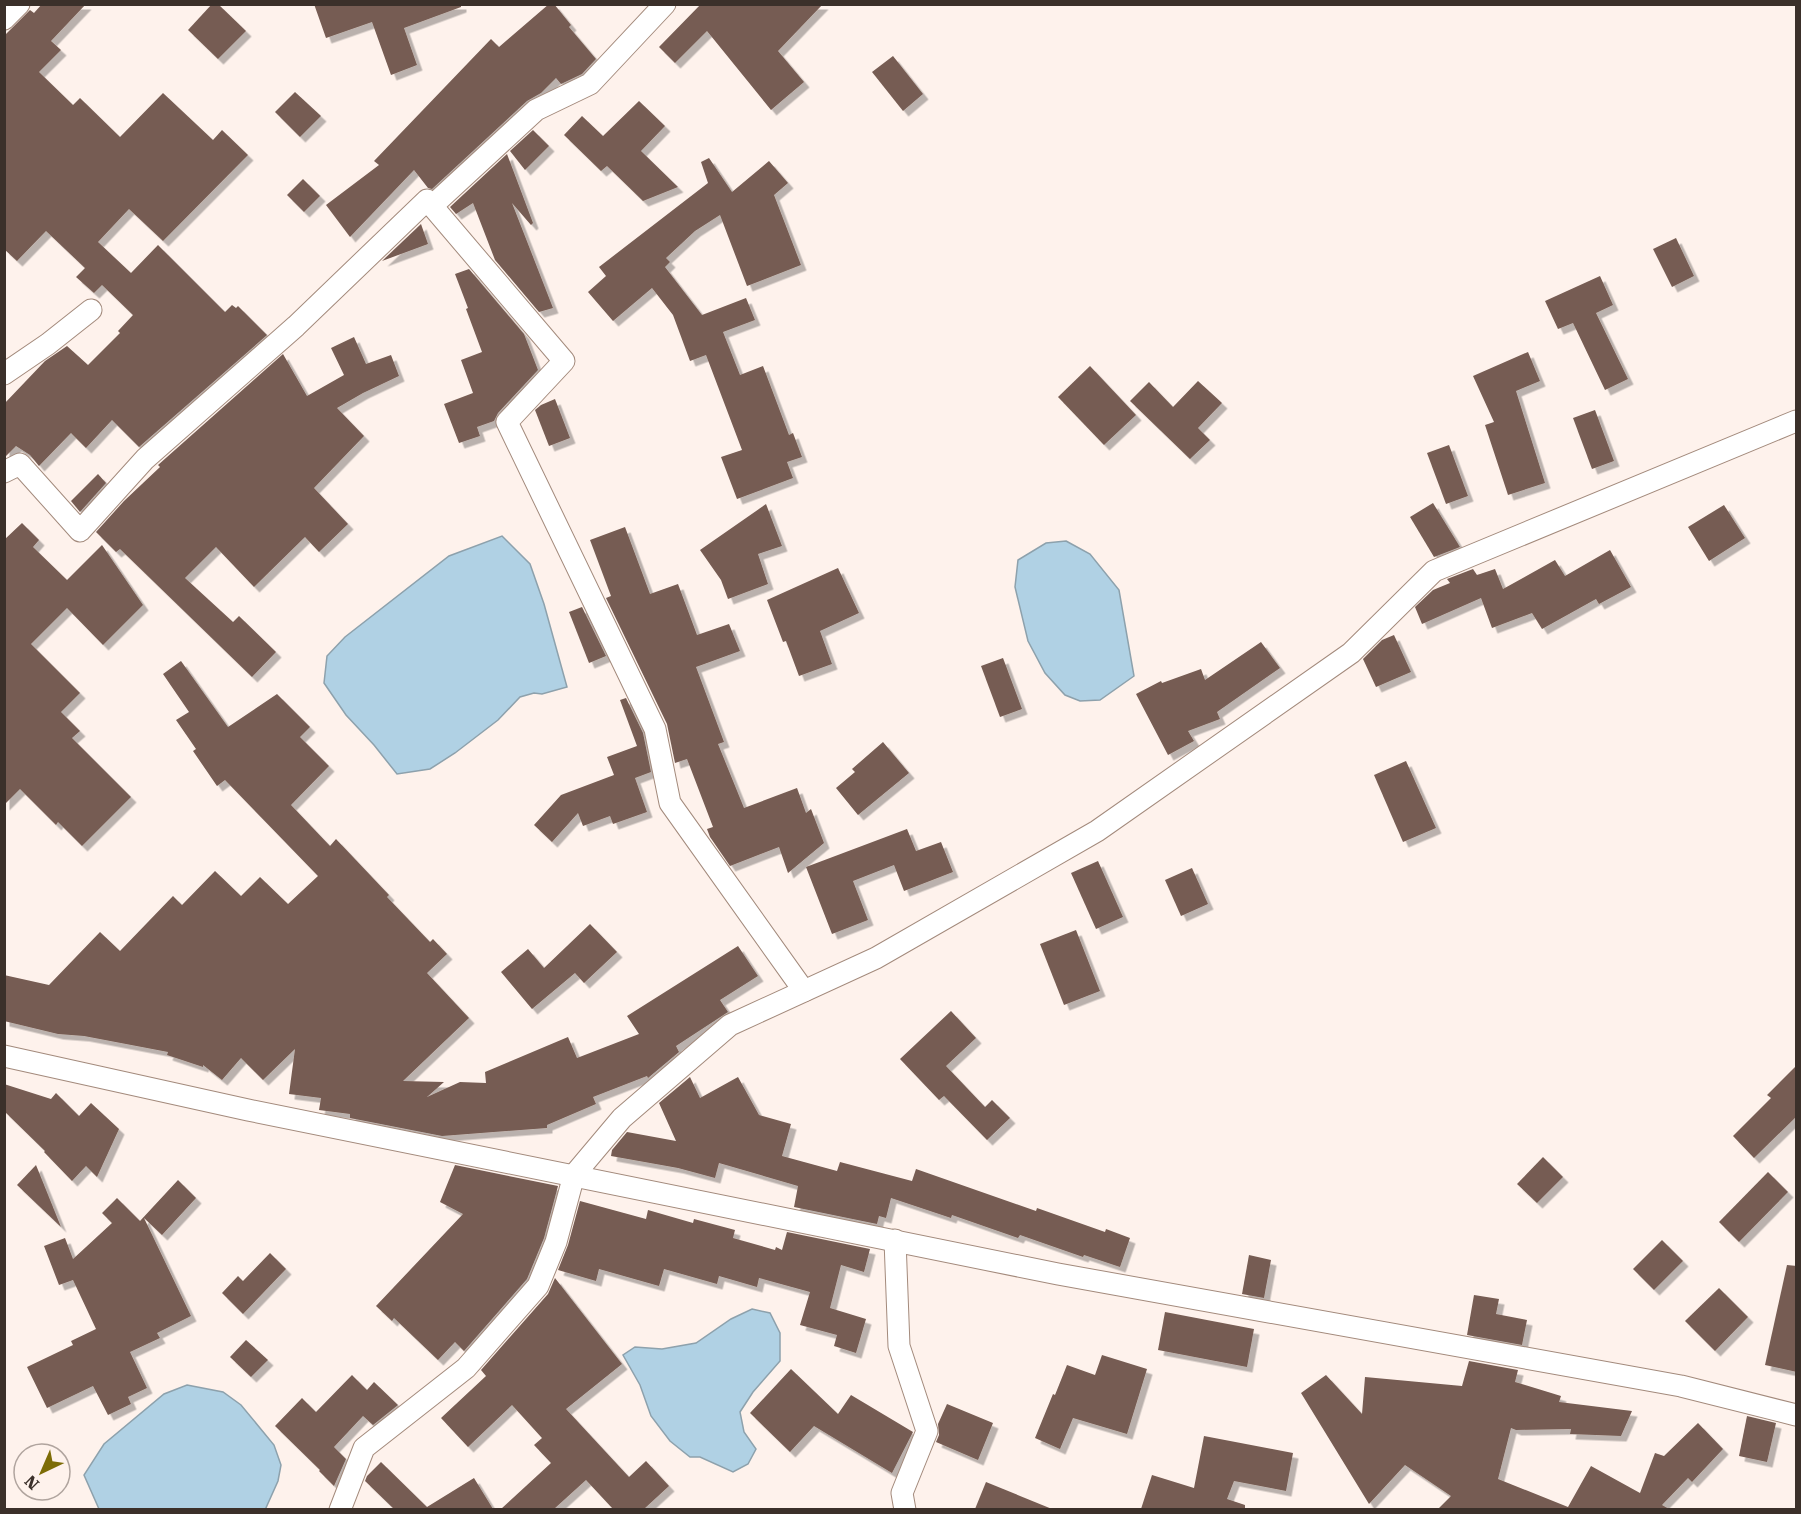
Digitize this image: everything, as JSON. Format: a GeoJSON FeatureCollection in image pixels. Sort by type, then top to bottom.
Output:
{"type":"FeatureCollection","features":[{"type":"Feature","properties":{"kind":"street"},"geometry":{"type":"LineString","coordinates":[[4,19],[20,4]]}},
{"type":"Feature","properties":{"kind":"street"},"geometry":{"type":"LineString","coordinates":[[432,206],[536,110],[590,84],[665,4]]}},
{"type":"Feature","properties":{"kind":"street"},"geometry":{"type":"LineString","coordinates":[[4,472],[20,464],[80,531],[145,459],[296,326],[427,200],[564,361],[507,422],[656,729],[670,803],[804,991]]}},
{"type":"Feature","properties":{"kind":"street"},"geometry":{"type":"LineString","coordinates":[[4,374],[48,344],[91,310]]}},
{"type":"Feature","properties":{"kind":"street"},"geometry":{"type":"LineString","coordinates":[[340,1509],[364,1448],[466,1368],[537,1286],[556,1242],[574,1175],[622,1118],[730,1025],[876,958],[1097,831],[1351,653],[1434,571],[1797,421]]}},
{"type":"Feature","properties":{"kind":"street"},"geometry":{"type":"LineString","coordinates":[[4,1056],[248,1110],[1058,1274],[1681,1386],[1797,1415]]}},
{"type":"Feature","properties":{"kind":"street"},"geometry":{"type":"LineString","coordinates":[[894,1240],[899,1346],[927,1431],[902,1493],[905,1509]]}},
{"type":"Feature","properties":{"kind":"water"},"geometry":{"type":"Polygon","coordinates":[[[502,536],[530,564],[544,604],[567,687],[520,697],[498,720],[430,769],[397,774],[346,715],[324,683],[327,656],[345,637],[449,556],[502,536]]]}},
{"type":"Feature","properties":{"kind":"water"},"geometry":{"type":"Polygon","coordinates":[[[1066,541],[1090,554],[1119,590],[1134,676],[1100,700],[1080,701],[1065,695],[1045,673],[1028,641],[1015,587],[1018,560],[1046,543],[1066,541]]]}},
{"type":"Feature","properties":{"kind":"water"},"geometry":{"type":"Polygon","coordinates":[[[752,1309],[770,1313],[780,1333],[780,1361],[753,1392],[740,1412],[744,1432],[756,1449],[748,1464],[733,1472],[700,1457],[690,1457],[670,1441],[651,1416],[640,1385],[623,1355],[635,1347],[662,1349],[696,1343],[731,1319],[752,1309]]]}},
{"type":"Feature","properties":{"kind":"water"},"geometry":{"type":"Polygon","coordinates":[[[187,1385],[223,1392],[241,1405],[274,1445],[281,1465],[278,1481],[265,1510],[99,1509],[84,1475],[104,1444],[164,1394],[187,1385]]]}},
{"type":"Feature","properties":{"kind":"building"},"geometry":{"type":"Polygon","coordinates":[[[42,4],[86,4],[51,41],[61,50],[39,72],[73,105],[80,98],[120,137],[163,93],[213,140],[222,130],[248,155],[163,241],[129,209],[98,242],[131,273],[158,245],[225,312],[232,305],[236,308],[238,306],[267,335],[139,447],[112,420],[86,448],[71,433],[39,466],[30,455],[16,446],[4,458],[4,404],[45,361],[67,346],[88,365],[120,333],[118,331],[133,315],[102,285],[94,293],[76,277],[85,268],[46,231],[17,261],[4,249],[4,36],[30,10],[34,13],[42,4]]]}},
{"type":"Feature","properties":{"kind":"building"},"geometry":{"type":"Polygon","coordinates":[[[212,4],[218,4],[246,31],[218,59],[188,30],[212,4]]]}},
{"type":"Feature","properties":{"kind":"building"},"geometry":{"type":"Polygon","coordinates":[[[314,4],[461,4],[461,7],[404,28],[417,65],[391,75],[372,22],[326,38],[314,4]]]}},
{"type":"Feature","properties":{"kind":"building"},"geometry":{"type":"Polygon","coordinates":[[[549,4],[554,4],[571,25],[569,27],[596,59],[582,74],[561,84],[556,78],[541,93],[527,101],[432,189],[428,188],[414,170],[350,237],[326,205],[379,165],[374,161],[491,39],[499,47],[549,4]]]}},
{"type":"Feature","properties":{"kind":"building"},"geometry":{"type":"Polygon","coordinates":[[[701,4],[823,4],[778,51],[804,82],[771,110],[707,31],[675,63],[659,47],[701,4]]]}},
{"type":"Feature","properties":{"kind":"building"},"geometry":{"type":"Polygon","coordinates":[[[893,56],[923,94],[903,111],[872,72],[893,56]]]}},
{"type":"Feature","properties":{"kind":"building"},"geometry":{"type":"Polygon","coordinates":[[[295,92],[321,116],[300,137],[275,112],[295,92]]]}},
{"type":"Feature","properties":{"kind":"building"},"geometry":{"type":"Polygon","coordinates":[[[639,101],[665,126],[641,151],[678,187],[643,201],[607,166],[601,171],[564,135],[582,116],[603,136],[639,101]]]}},
{"type":"Feature","properties":{"kind":"building"},"geometry":{"type":"Polygon","coordinates":[[[533,130],[549,146],[525,170],[510,151],[533,130]]]}},
{"type":"Feature","properties":{"kind":"building"},"geometry":{"type":"Polygon","coordinates":[[[507,154],[533,223],[531,225],[512,203],[553,308],[539,312],[495,260],[473,203],[456,214],[450,207],[507,154]]]}},
{"type":"Feature","properties":{"kind":"building"},"geometry":{"type":"Polygon","coordinates":[[[709,158],[732,192],[769,161],[788,183],[774,195],[801,265],[747,286],[720,215],[695,231],[666,258],[670,262],[665,267],[702,315],[746,298],[755,320],[723,332],[740,375],[763,366],[789,435],[793,433],[802,457],[787,462],[793,478],[737,499],[721,457],[742,450],[706,355],[690,361],[673,315],[652,288],[613,321],[588,292],[606,276],[599,267],[708,183],[701,162],[709,158]]]}},
{"type":"Feature","properties":{"kind":"building"},"geometry":{"type":"Polygon","coordinates":[[[303,179],[320,196],[304,212],[287,195],[303,179]]]}},
{"type":"Feature","properties":{"kind":"building"},"geometry":{"type":"Polygon","coordinates":[[[421,224],[428,244],[382,261],[421,224]]]}},
{"type":"Feature","properties":{"kind":"building"},"geometry":{"type":"Polygon","coordinates":[[[1676,238],[1694,276],[1672,287],[1653,249],[1676,238]]]}},
{"type":"Feature","properties":{"kind":"building"},"geometry":{"type":"Polygon","coordinates":[[[469,269],[524,334],[538,370],[498,413],[494,421],[477,427],[480,436],[459,443],[444,404],[473,393],[461,360],[482,352],[455,274],[469,269]]]}},
{"type":"Feature","properties":{"kind":"building"},"geometry":{"type":"Polygon","coordinates":[[[1600,276],[1613,305],[1596,313],[1628,379],[1605,390],[1573,323],[1558,329],[1545,301],[1600,276]]]}},
{"type":"Feature","properties":{"kind":"building"},"geometry":{"type":"Polygon","coordinates":[[[354,337],[366,364],[391,355],[399,376],[337,408],[364,436],[314,488],[348,524],[319,552],[305,537],[254,587],[216,547],[185,578],[233,622],[239,616],[276,652],[252,677],[120,549],[116,552],[96,532],[160,467],[158,465],[283,354],[307,396],[344,375],[331,348],[354,337]]]}},
{"type":"Feature","properties":{"kind":"building"},"geometry":{"type":"Polygon","coordinates":[[[1528,352],[1540,381],[1516,391],[1545,483],[1508,495],[1485,425],[1494,422],[1473,376],[1528,352]]]}},
{"type":"Feature","properties":{"kind":"building"},"geometry":{"type":"Polygon","coordinates":[[[1090,366],[1136,415],[1104,445],[1058,397],[1090,366]]]}},
{"type":"Feature","properties":{"kind":"building"},"geometry":{"type":"Polygon","coordinates":[[[1198,381],[1222,403],[1198,428],[1210,440],[1190,459],[1130,401],[1149,382],[1173,407],[1198,381]]]}},
{"type":"Feature","properties":{"kind":"building"},"geometry":{"type":"Polygon","coordinates":[[[555,399],[570,438],[549,446],[535,410],[555,399]]]}},
{"type":"Feature","properties":{"kind":"building"},"geometry":{"type":"Polygon","coordinates":[[[1595,410],[1614,461],[1592,469],[1573,418],[1595,410]]]}},
{"type":"Feature","properties":{"kind":"building"},"geometry":{"type":"Polygon","coordinates":[[[1449,445],[1468,496],[1446,504],[1427,453],[1449,445]]]}},
{"type":"Feature","properties":{"kind":"building"},"geometry":{"type":"Polygon","coordinates":[[[98,474],[106,483],[80,512],[71,501],[98,474]]]}},
{"type":"Feature","properties":{"kind":"building"},"geometry":{"type":"Polygon","coordinates":[[[1433,503],[1460,547],[1434,557],[1410,517],[1433,503]]]}},
{"type":"Feature","properties":{"kind":"building"},"geometry":{"type":"Polygon","coordinates":[[[766,504],[782,546],[758,554],[768,584],[728,599],[721,580],[700,550],[766,504]]]}},
{"type":"Feature","properties":{"kind":"building"},"geometry":{"type":"Polygon","coordinates":[[[1724,505],[1745,538],[1709,561],[1688,527],[1724,505]]]}},
{"type":"Feature","properties":{"kind":"building"},"geometry":{"type":"Polygon","coordinates":[[[22,523],[39,540],[33,547],[67,580],[102,545],[143,605],[103,645],[67,608],[31,644],[80,693],[61,712],[80,731],[72,738],[131,797],[82,846],[58,822],[56,825],[20,789],[4,805],[4,540],[22,523]]]}},
{"type":"Feature","properties":{"kind":"building"},"geometry":{"type":"Polygon","coordinates":[[[625,527],[650,594],[678,584],[697,635],[729,624],[740,651],[696,667],[724,742],[718,744],[744,808],[797,788],[806,813],[811,809],[824,843],[788,873],[779,847],[730,866],[710,837],[707,829],[713,827],[687,759],[675,763],[667,724],[606,598],[611,596],[590,540],[625,527]]]}},
{"type":"Feature","properties":{"kind":"building"},"geometry":{"type":"Polygon","coordinates":[[[1610,550],[1631,587],[1599,604],[1596,599],[1542,629],[1532,613],[1492,628],[1481,598],[1422,624],[1415,607],[1433,590],[1450,583],[1447,579],[1473,569],[1477,575],[1495,569],[1503,589],[1555,560],[1565,576],[1610,550]]]}},
{"type":"Feature","properties":{"kind":"building"},"geometry":{"type":"Polygon","coordinates":[[[838,568],[859,613],[820,631],[832,664],[799,676],[767,600],[838,568]]]}},
{"type":"Feature","properties":{"kind":"building"},"geometry":{"type":"Polygon","coordinates":[[[582,607],[606,656],[589,663],[569,612],[582,607]]]}},
{"type":"Feature","properties":{"kind":"building"},"geometry":{"type":"Polygon","coordinates":[[[1394,635],[1411,672],[1376,687],[1363,659],[1382,640],[1394,635]]]}},
{"type":"Feature","properties":{"kind":"building"},"geometry":{"type":"Polygon","coordinates":[[[1261,642],[1280,668],[1217,712],[1220,719],[1188,731],[1194,741],[1168,755],[1136,694],[1161,681],[1162,683],[1201,669],[1205,680],[1261,642]]]}},
{"type":"Feature","properties":{"kind":"building"},"geometry":{"type":"Polygon","coordinates":[[[1003,658],[1022,709],[1000,717],[981,666],[1003,658]]]}},
{"type":"Feature","properties":{"kind":"building"},"geometry":{"type":"Polygon","coordinates":[[[181,661],[228,727],[277,694],[310,727],[300,737],[329,766],[291,805],[330,846],[336,839],[430,942],[433,939],[447,954],[427,973],[469,1018],[403,1081],[444,1082],[427,1097],[460,1082],[486,1083],[485,1072],[568,1037],[577,1058],[639,1034],[627,1016],[738,946],[758,976],[720,1000],[728,1012],[676,1046],[679,1052],[648,1078],[647,1076],[593,1097],[596,1104],[547,1125],[547,1128],[442,1136],[350,1118],[350,1114],[319,1110],[321,1098],[289,1094],[295,1049],[263,1080],[241,1058],[222,1080],[203,1065],[203,1067],[167,1055],[168,1052],[84,1036],[58,1034],[4,1021],[4,975],[49,985],[100,932],[120,951],[173,896],[182,905],[215,871],[241,896],[260,877],[288,904],[318,876],[225,780],[217,786],[193,751],[196,749],[176,720],[189,712],[163,674],[181,661]]]}},
{"type":"Feature","properties":{"kind":"building"},"geometry":{"type":"Polygon","coordinates":[[[626,698],[643,733],[651,772],[635,778],[647,812],[613,824],[610,816],[583,826],[578,813],[552,842],[534,825],[561,795],[614,775],[607,757],[637,746],[620,700],[626,698]]]}},
{"type":"Feature","properties":{"kind":"building"},"geometry":{"type":"Polygon","coordinates":[[[883,742],[909,773],[858,815],[836,788],[855,772],[852,769],[883,742]]]}},
{"type":"Feature","properties":{"kind":"building"},"geometry":{"type":"Polygon","coordinates":[[[1406,761],[1436,828],[1403,842],[1374,775],[1406,761]]]}},
{"type":"Feature","properties":{"kind":"building"},"geometry":{"type":"Polygon","coordinates":[[[907,829],[916,851],[941,842],[953,872],[904,891],[894,865],[853,881],[868,920],[832,934],[806,867],[907,829]]]}},
{"type":"Feature","properties":{"kind":"building"},"geometry":{"type":"Polygon","coordinates":[[[1098,861],[1123,917],[1096,929],[1071,873],[1098,861]]]}},
{"type":"Feature","properties":{"kind":"building"},"geometry":{"type":"Polygon","coordinates":[[[1192,868],[1208,904],[1181,916],[1165,880],[1192,868]]]}},
{"type":"Feature","properties":{"kind":"building"},"geometry":{"type":"Polygon","coordinates":[[[590,924],[617,952],[584,983],[575,973],[532,1009],[501,972],[528,949],[544,968],[590,924]]]}},
{"type":"Feature","properties":{"kind":"building"},"geometry":{"type":"Polygon","coordinates":[[[1076,930],[1100,991],[1064,1005],[1040,944],[1076,930]]]}},
{"type":"Feature","properties":{"kind":"building"},"geometry":{"type":"Polygon","coordinates":[[[951,1011],[976,1038],[946,1066],[985,1107],[992,1100],[1010,1118],[987,1140],[944,1096],[939,1100],[900,1059],[951,1011]]]}},
{"type":"Feature","properties":{"kind":"building"},"geometry":{"type":"Polygon","coordinates":[[[1797,1065],[1797,1116],[1754,1158],[1733,1136],[1771,1098],[1767,1095],[1797,1065]]]}},
{"type":"Feature","properties":{"kind":"building"},"geometry":{"type":"Polygon","coordinates":[[[690,1077],[700,1098],[738,1077],[759,1115],[791,1124],[782,1156],[837,1171],[840,1162],[912,1181],[916,1169],[1036,1211],[1037,1208],[1105,1232],[1106,1229],[1130,1238],[1120,1267],[1020,1235],[1018,1238],[952,1215],[951,1218],[891,1198],[886,1218],[879,1216],[877,1224],[794,1207],[798,1186],[719,1163],[715,1178],[678,1168],[611,1156],[612,1150],[627,1132],[676,1141],[659,1103],[690,1077]]]}},
{"type":"Feature","properties":{"kind":"building"},"geometry":{"type":"Polygon","coordinates":[[[4,1084],[51,1099],[56,1093],[79,1116],[91,1103],[119,1129],[97,1177],[86,1166],[72,1181],[4,1111],[4,1084]]]}},
{"type":"Feature","properties":{"kind":"building"},"geometry":{"type":"Polygon","coordinates":[[[1543,1157],[1563,1177],[1537,1203],[1517,1184],[1543,1157]]]}},
{"type":"Feature","properties":{"kind":"building"},"geometry":{"type":"Polygon","coordinates":[[[36,1165],[61,1227],[17,1185],[36,1165]]]}},
{"type":"Feature","properties":{"kind":"building"},"geometry":{"type":"Polygon","coordinates":[[[455,1165],[558,1186],[544,1238],[527,1279],[464,1351],[455,1342],[438,1360],[394,1318],[392,1321],[376,1306],[463,1214],[440,1202],[455,1165]]]}},
{"type":"Feature","properties":{"kind":"building"},"geometry":{"type":"Polygon","coordinates":[[[1768,1172],[1788,1192],[1739,1242],[1719,1222],[1768,1172]]]}},
{"type":"Feature","properties":{"kind":"building"},"geometry":{"type":"Polygon","coordinates":[[[178,1180],[196,1198],[162,1235],[144,1218],[191,1316],[157,1333],[160,1338],[130,1352],[147,1388],[128,1397],[131,1404],[108,1415],[93,1386],[47,1408],[27,1367],[73,1345],[71,1341],[96,1329],[73,1280],[59,1285],[44,1246],[65,1238],[73,1259],[112,1223],[102,1213],[117,1198],[140,1221],[178,1180]]]}},
{"type":"Feature","properties":{"kind":"building"},"geometry":{"type":"Polygon","coordinates":[[[580,1201],[646,1219],[648,1210],[693,1223],[694,1219],[735,1230],[733,1238],[775,1250],[776,1247],[782,1250],[787,1232],[870,1249],[864,1272],[841,1265],[830,1308],[866,1319],[856,1353],[834,1346],[837,1335],[800,1325],[810,1292],[759,1278],[757,1287],[719,1276],[717,1284],[664,1269],[659,1286],[599,1269],[596,1281],[558,1270],[568,1245],[580,1201]]]}},
{"type":"Feature","properties":{"kind":"building"},"geometry":{"type":"Polygon","coordinates":[[[1662,1240],[1683,1261],[1654,1290],[1633,1269],[1662,1240]]]}},
{"type":"Feature","properties":{"kind":"building"},"geometry":{"type":"Polygon","coordinates":[[[270,1253],[286,1269],[243,1314],[222,1293],[238,1276],[243,1281],[270,1253]]]}},
{"type":"Feature","properties":{"kind":"building"},"geometry":{"type":"Polygon","coordinates":[[[1249,1255],[1271,1260],[1264,1298],[1242,1294],[1249,1255]]]}},
{"type":"Feature","properties":{"kind":"building"},"geometry":{"type":"Polygon","coordinates":[[[1787,1265],[1797,1266],[1797,1372],[1765,1365],[1787,1265]]]}},
{"type":"Feature","properties":{"kind":"building"},"geometry":{"type":"Polygon","coordinates":[[[555,1278],[622,1364],[566,1409],[629,1477],[646,1461],[669,1486],[644,1509],[613,1509],[586,1480],[554,1509],[501,1509],[551,1463],[534,1445],[542,1438],[512,1405],[468,1447],[441,1418],[486,1376],[481,1370],[548,1294],[555,1278]]]}},
{"type":"Feature","properties":{"kind":"building"},"geometry":{"type":"Polygon","coordinates":[[[1719,1288],[1748,1317],[1715,1351],[1685,1321],[1719,1288]]]}},
{"type":"Feature","properties":{"kind":"building"},"geometry":{"type":"Polygon","coordinates":[[[1474,1295],[1499,1299],[1496,1314],[1527,1320],[1522,1345],[1467,1335],[1474,1295]]]}},
{"type":"Feature","properties":{"kind":"building"},"geometry":{"type":"Polygon","coordinates":[[[1165,1312],[1254,1329],[1247,1367],[1158,1350],[1165,1312]]]}},
{"type":"Feature","properties":{"kind":"building"},"geometry":{"type":"Polygon","coordinates":[[[246,1340],[268,1360],[251,1377],[230,1357],[246,1340]]]}},
{"type":"Feature","properties":{"kind":"building"},"geometry":{"type":"Polygon","coordinates":[[[1102,1355],[1147,1369],[1127,1434],[1073,1418],[1060,1449],[1035,1438],[1067,1365],[1095,1375],[1102,1355]]]}},
{"type":"Feature","properties":{"kind":"building"},"geometry":{"type":"Polygon","coordinates":[[[1469,1361],[1518,1370],[1515,1382],[1561,1396],[1559,1402],[1632,1411],[1621,1436],[1570,1434],[1571,1429],[1516,1430],[1511,1428],[1498,1479],[1568,1507],[1591,1466],[1640,1493],[1655,1453],[1664,1456],[1698,1423],[1723,1449],[1692,1482],[1688,1478],[1662,1505],[1669,1509],[1438,1509],[1451,1496],[1405,1465],[1369,1504],[1301,1393],[1326,1375],[1362,1414],[1365,1377],[1462,1386],[1469,1361]]]}},
{"type":"Feature","properties":{"kind":"building"},"geometry":{"type":"Polygon","coordinates":[[[791,1369],[838,1414],[851,1395],[913,1432],[892,1473],[814,1426],[790,1452],[750,1413],[791,1369]]]}},
{"type":"Feature","properties":{"kind":"building"},"geometry":{"type":"Polygon","coordinates":[[[352,1375],[367,1390],[374,1382],[398,1405],[373,1425],[363,1416],[334,1447],[346,1459],[334,1486],[275,1426],[302,1398],[316,1412],[352,1375]]]}},
{"type":"Feature","properties":{"kind":"building"},"geometry":{"type":"Polygon","coordinates":[[[947,1404],[993,1423],[978,1460],[936,1442],[939,1435],[938,1424],[947,1404]]]}},
{"type":"Feature","properties":{"kind":"building"},"geometry":{"type":"Polygon","coordinates":[[[1747,1416],[1776,1423],[1767,1462],[1739,1456],[1747,1416]]]}},
{"type":"Feature","properties":{"kind":"building"},"geometry":{"type":"Polygon","coordinates":[[[1204,1436],[1293,1453],[1286,1491],[1234,1481],[1227,1499],[1245,1505],[1245,1509],[1141,1509],[1152,1475],[1194,1488],[1204,1436]]]}},
{"type":"Feature","properties":{"kind":"building"},"geometry":{"type":"Polygon","coordinates":[[[381,1462],[427,1507],[474,1478],[493,1509],[394,1509],[365,1481],[381,1462]]]}},
{"type":"Feature","properties":{"kind":"building"},"geometry":{"type":"Polygon","coordinates":[[[986,1482],[1052,1509],[975,1509],[986,1482]]]}}]}
